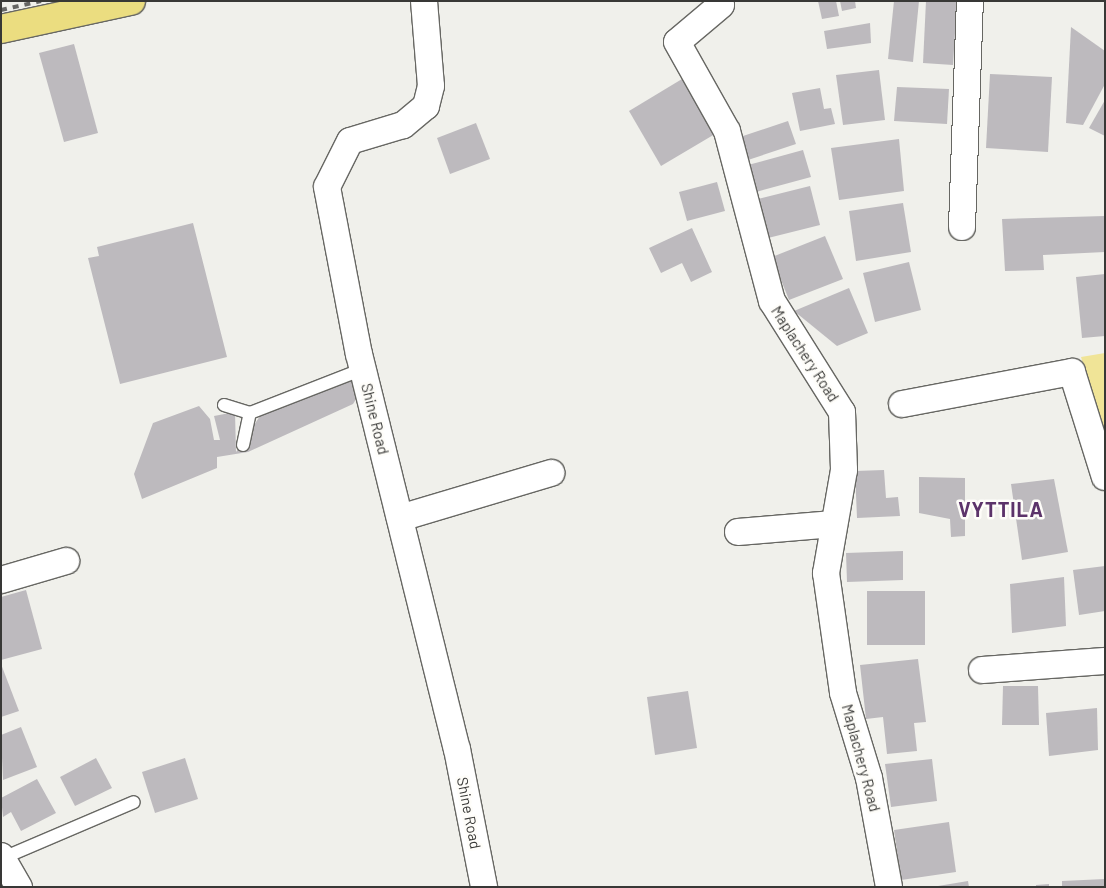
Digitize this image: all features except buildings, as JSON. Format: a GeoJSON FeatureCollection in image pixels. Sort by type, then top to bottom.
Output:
{"type":"FeatureCollection","features":[{"type":"Feature","properties":{"kind":"main road"},"geometry":{"type":"LineString","coordinates":[[1,30],[131,1]]}},
{"type":"Feature","properties":{"kind":"street","name":"Shine Road"},"geometry":{"type":"LineString","coordinates":[[424,1],[431,86],[426,106],[403,126],[350,140],[328,187],[363,369],[457,749],[484,887]]}},
{"type":"Feature","properties":{"kind":"street","name":"Maplachery Road"},"geometry":{"type":"LineString","coordinates":[[719,1],[720,5],[677,42],[726,131],[772,301],[842,412],[844,470],[826,573],[832,630],[843,693],[869,778],[889,887]]}},
{"type":"Feature","properties":{"kind":"street"},"geometry":{"type":"LineString","coordinates":[[962,226],[970,1]]}},
{"type":"Feature","properties":{"kind":"street"},"geometry":{"type":"LineString","coordinates":[[902,404],[1072,372],[1105,477]]}},
{"type":"Feature","properties":{"kind":"street"},"geometry":{"type":"LineString","coordinates":[[400,518],[551,473]]}},
{"type":"Feature","properties":{"kind":"street"},"geometry":{"type":"LineString","coordinates":[[738,532],[834,524]]}},
{"type":"Feature","properties":{"kind":"street"},"geometry":{"type":"LineString","coordinates":[[1,580],[66,561]]}},
{"type":"Feature","properties":{"kind":"street"},"geometry":{"type":"LineString","coordinates":[[982,670],[1105,661]]}},
{"type":"Feature","properties":{"kind":"street"},"geometry":{"type":"LineString","coordinates":[[2,857],[19,887]]}},
{"type":"Feature","properties":{"kind":"lane"},"geometry":{"type":"LineString","coordinates":[[224,405],[250,413],[363,369]]}},
{"type":"Feature","properties":{"kind":"lane"},"geometry":{"type":"LineString","coordinates":[[243,445],[250,413]]}},
{"type":"Feature","properties":{"kind":"lane"},"geometry":{"type":"LineString","coordinates":[[2,857],[134,802]]}},
{"type":"Feature","properties":{"kind":"shaded area"},"geometry":{"type":"Polygon","coordinates":[[[1105,353],[1105,437],[1081,357],[1105,353]]]}},
{"type":"Feature","properties":{"kind":"railway"},"geometry":{"type":"LineString","coordinates":[[1,10],[41,1]]}},
{"type":"Feature","properties":{"kind":"district","name":"VYTTILA"},"geometry":{"type":"Point","coordinates":[1001,509]}}]}
